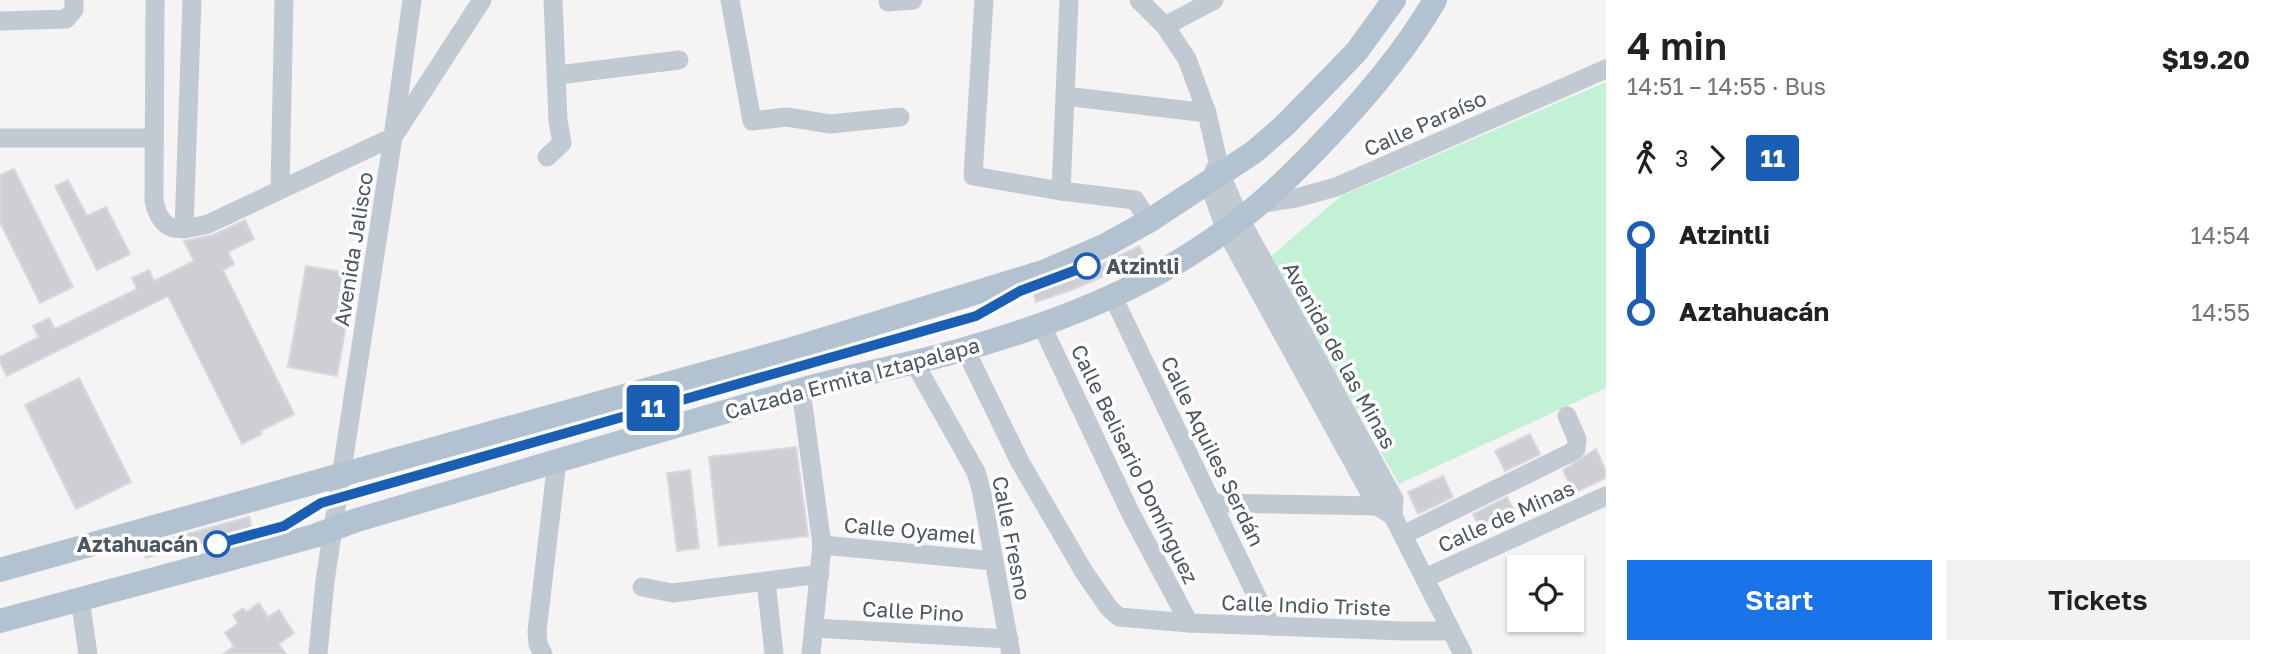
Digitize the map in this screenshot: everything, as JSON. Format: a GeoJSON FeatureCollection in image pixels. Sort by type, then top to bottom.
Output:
{"type":"FeatureCollection","features":[{"type":"Feature","properties":{"kind":"main road","name":"Calzada Ermita Iztapalapa"},"geometry":{"type":"LineString","coordinates":[[0,570],[903,316],[1043,272],[1104,246],[1149,221],[1216,173],[1254,152],[1357,51],[1394,0]]}},
{"type":"Feature","properties":{"kind":"main road","name":"Calzada Ermita Iztapalapa"},"geometry":{"type":"LineString","coordinates":[[0,621],[314,536],[556,461],[802,390],[965,349],[1113,297],[1156,275],[1242,218],[1292,175],[1364,98],[1435,0]]}},
{"type":"Feature","properties":{"kind":"street"},"geometry":{"type":"LineString","coordinates":[[155,0],[154,201],[158,218],[169,227],[184,229],[208,224],[393,136],[412,0]]}},
{"type":"Feature","properties":{"kind":"street"},"geometry":{"type":"LineString","coordinates":[[184,229],[192,0]]}},
{"type":"Feature","properties":{"kind":"street"},"geometry":{"type":"LineString","coordinates":[[280,188],[284,0]]}},
{"type":"Feature","properties":{"kind":"street","name":"Avenida Jalisco"},"geometry":{"type":"LineString","coordinates":[[318,654],[325,581],[393,136],[482,0]]}},
{"type":"Feature","properties":{"kind":"street"},"geometry":{"type":"LineString","coordinates":[[547,157],[562,144],[558,121],[553,0]]}},
{"type":"Feature","properties":{"kind":"street"},"geometry":{"type":"LineString","coordinates":[[730,0],[752,121],[787,117],[830,124],[900,117]]}},
{"type":"Feature","properties":{"kind":"street"},"geometry":{"type":"LineString","coordinates":[[888,2],[914,0]]}},
{"type":"Feature","properties":{"kind":"street"},"geometry":{"type":"LineString","coordinates":[[984,0],[973,176],[1135,201],[1149,221]]}},
{"type":"Feature","properties":{"kind":"street"},"geometry":{"type":"LineString","coordinates":[[1061,191],[1069,0]]}},
{"type":"Feature","properties":{"kind":"street","name":"Avenida de las Minas"},"geometry":{"type":"LineString","coordinates":[[1139,0],[1165,26],[1187,59],[1207,113],[1216,173],[1242,218],[1463,654]]}},
{"type":"Feature","properties":{"kind":"street"},"geometry":{"type":"LineString","coordinates":[[1165,26],[1214,0]]}},
{"type":"Feature","properties":{"kind":"street"},"geometry":{"type":"LineString","coordinates":[[0,22],[60,21],[66,19],[74,5]]}},
{"type":"Feature","properties":{"kind":"street"},"geometry":{"type":"LineString","coordinates":[[558,75],[679,60]]}},
{"type":"Feature","properties":{"kind":"street","name":"Calle Paraíso"},"geometry":{"type":"LineString","coordinates":[[1242,218],[1336,187],[1606,69]]}},
{"type":"Feature","properties":{"kind":"street"},"geometry":{"type":"LineString","coordinates":[[1065,96],[1207,113]]}},
{"type":"Feature","properties":{"kind":"street"},"geometry":{"type":"LineString","coordinates":[[0,138],[154,138]]}},
{"type":"Feature","properties":{"kind":"street","name":"Calle Aquiles Serdán"},"geometry":{"type":"LineString","coordinates":[[1113,297],[1271,626]]}},
{"type":"Feature","properties":{"kind":"street","name":"Calle Belisario Domínguez"},"geometry":{"type":"LineString","coordinates":[[1041,324],[1130,512],[1189,623]]}},
{"type":"Feature","properties":{"kind":"street","name":"Calle Indio Triste"},"geometry":{"type":"LineString","coordinates":[[965,349],[1020,462],[1084,572],[1109,608],[1119,617],[1189,623],[1451,631]]}},
{"type":"Feature","properties":{"kind":"street","name":"Calle Fresno"},"geometry":{"type":"LineString","coordinates":[[914,362],[976,472],[1010,647]]}},
{"type":"Feature","properties":{"kind":"street"},"geometry":{"type":"LineString","coordinates":[[802,390],[822,545],[811,654]]}},
{"type":"Feature","properties":{"kind":"street"},"geometry":{"type":"LineString","coordinates":[[1403,535],[1572,452],[1578,444],[1567,416]]}},
{"type":"Feature","properties":{"kind":"street"},"geometry":{"type":"LineString","coordinates":[[543,654],[538,644],[537,631],[556,461]]}},
{"type":"Feature","properties":{"kind":"street","name":"Calle de Minas"},"geometry":{"type":"LineString","coordinates":[[1425,578],[1606,496]]}},
{"type":"Feature","properties":{"kind":"street"},"geometry":{"type":"LineString","coordinates":[[1214,503],[1388,507]]}},
{"type":"Feature","properties":{"kind":"street","name":"Calle Oyamel"},"geometry":{"type":"LineString","coordinates":[[822,545],[994,561]]}},
{"type":"Feature","properties":{"kind":"street"},"geometry":{"type":"LineString","coordinates":[[642,587],[673,593],[820,574]]}},
{"type":"Feature","properties":{"kind":"street"},"geometry":{"type":"LineString","coordinates":[[766,581],[774,654]]}},
{"type":"Feature","properties":{"kind":"street"},"geometry":{"type":"LineString","coordinates":[[80,599],[88,654]]}},
{"type":"Feature","properties":{"kind":"street","name":"Calle Pino"},"geometry":{"type":"LineString","coordinates":[[814,628],[1010,647]]}},
{"type":"Feature","properties":{"kind":"green space"},"geometry":{"type":"Polygon","coordinates":[[[1606,82],[1606,388],[1399,484],[1270,257],[1341,196],[1606,82]]]}},
{"type":"Feature","properties":{"kind":"building"},"geometry":{"type":"Polygon","coordinates":[[[14,169],[73,287],[40,303],[0,222],[0,175],[14,169]]]}},
{"type":"Feature","properties":{"kind":"building"},"geometry":{"type":"Polygon","coordinates":[[[68,180],[87,216],[106,207],[130,254],[97,270],[55,186],[68,180]]]}},
{"type":"Feature","properties":{"kind":"building"},"geometry":{"type":"Polygon","coordinates":[[[245,220],[254,239],[228,252],[234,264],[223,270],[294,414],[260,431],[262,434],[242,444],[168,296],[7,376],[0,357],[39,337],[33,326],[49,318],[55,329],[137,289],[132,278],[149,270],[154,281],[194,261],[184,241],[213,235],[245,220]]]}},
{"type":"Feature","properties":{"kind":"building"},"geometry":{"type":"Polygon","coordinates":[[[1139,246],[1145,257],[1134,263],[1036,302],[1033,291],[1094,268],[1139,246]]]}},
{"type":"Feature","properties":{"kind":"building"},"geometry":{"type":"Polygon","coordinates":[[[306,266],[355,274],[337,376],[288,367],[306,266]]]}},
{"type":"Feature","properties":{"kind":"building"},"geometry":{"type":"Polygon","coordinates":[[[79,378],[131,482],[76,509],[25,405],[79,378]]]}},
{"type":"Feature","properties":{"kind":"building"},"geometry":{"type":"Polygon","coordinates":[[[1530,434],[1540,454],[1505,471],[1495,451],[1530,434]]]}},
{"type":"Feature","properties":{"kind":"building"},"geometry":{"type":"Polygon","coordinates":[[[796,447],[808,536],[719,546],[709,457],[796,447]]]}},
{"type":"Feature","properties":{"kind":"building"},"geometry":{"type":"Polygon","coordinates":[[[1596,449],[1606,471],[1606,478],[1574,493],[1563,470],[1596,449]]]}},
{"type":"Feature","properties":{"kind":"building"},"geometry":{"type":"Polygon","coordinates":[[[690,470],[699,548],[677,551],[667,473],[690,470]]]}},
{"type":"Feature","properties":{"kind":"building"},"geometry":{"type":"Polygon","coordinates":[[[1443,476],[1453,497],[1418,514],[1408,492],[1443,476]]]}},
{"type":"Feature","properties":{"kind":"building"},"geometry":{"type":"Polygon","coordinates":[[[1507,497],[1517,518],[1482,534],[1473,514],[1507,497]]]}},
{"type":"Feature","properties":{"kind":"building"},"geometry":{"type":"Polygon","coordinates":[[[249,517],[252,529],[146,558],[143,546],[249,517]]]}},
{"type":"Feature","properties":{"kind":"building"},"geometry":{"type":"Polygon","coordinates":[[[259,603],[268,617],[279,610],[294,633],[279,644],[286,654],[223,654],[234,646],[225,633],[238,623],[233,615],[243,608],[246,612],[259,603]]]}},
{"type":"Feature","properties":{"kind":"bus line","name":"11"},"geometry":{"type":"LineString","coordinates":[[217,544],[284,526],[321,503],[976,316],[1020,291],[1087,266]]}},
{"type":"Feature","properties":{"kind":"place","name":"Atzintli"},"geometry":{"type":"Point","coordinates":[1087,266]}},
{"type":"Feature","properties":{"kind":"place","name":"Aztahuacán"},"geometry":{"type":"Point","coordinates":[217,544]}}]}
